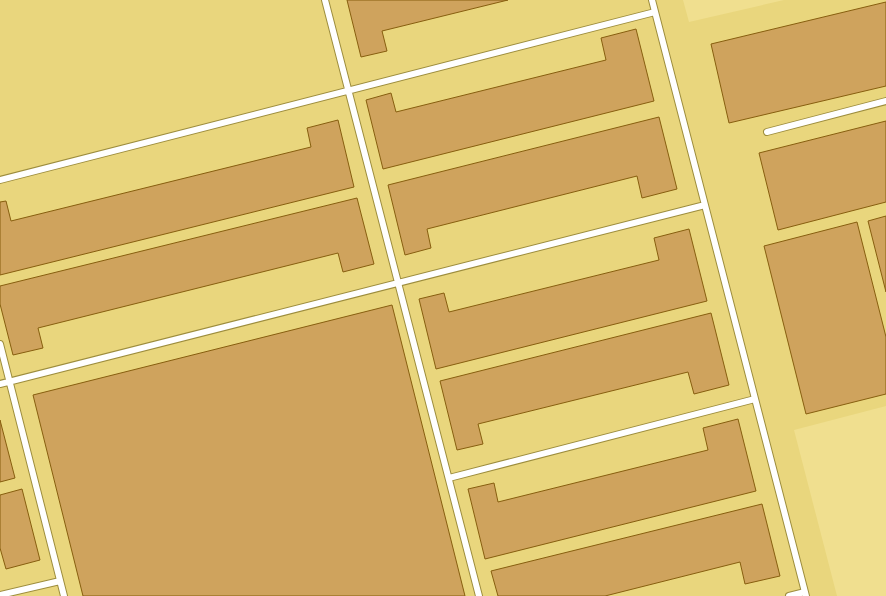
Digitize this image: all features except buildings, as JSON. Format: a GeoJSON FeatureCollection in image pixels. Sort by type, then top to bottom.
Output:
{"type":"FeatureCollection","features":[{"type":"Feature","properties":{"kind":"lane"},"geometry":{"type":"LineString","coordinates":[[325,0],[479,596]]}},
{"type":"Feature","properties":{"kind":"lane"},"geometry":{"type":"LineString","coordinates":[[652,0],[806,594],[788,596]]}},
{"type":"Feature","properties":{"kind":"lane"},"geometry":{"type":"LineString","coordinates":[[0,180],[655,12]]}},
{"type":"Feature","properties":{"kind":"lane"},"geometry":{"type":"LineString","coordinates":[[767,132],[886,101]]}},
{"type":"Feature","properties":{"kind":"lane"},"geometry":{"type":"LineString","coordinates":[[0,384],[705,205]]}},
{"type":"Feature","properties":{"kind":"lane"},"geometry":{"type":"LineString","coordinates":[[0,344],[64,596]]}},
{"type":"Feature","properties":{"kind":"lane"},"geometry":{"type":"LineString","coordinates":[[449,478],[755,399]]}},
{"type":"Feature","properties":{"kind":"lane"},"geometry":{"type":"LineString","coordinates":[[0,595],[60,581]]}},
{"type":"Feature","properties":{"kind":"shaded area"},"geometry":{"type":"Polygon","coordinates":[[[0,0],[683,0],[689,22],[784,0],[886,0],[886,406],[794,430],[837,596],[0,596],[0,0]]]}}]}
